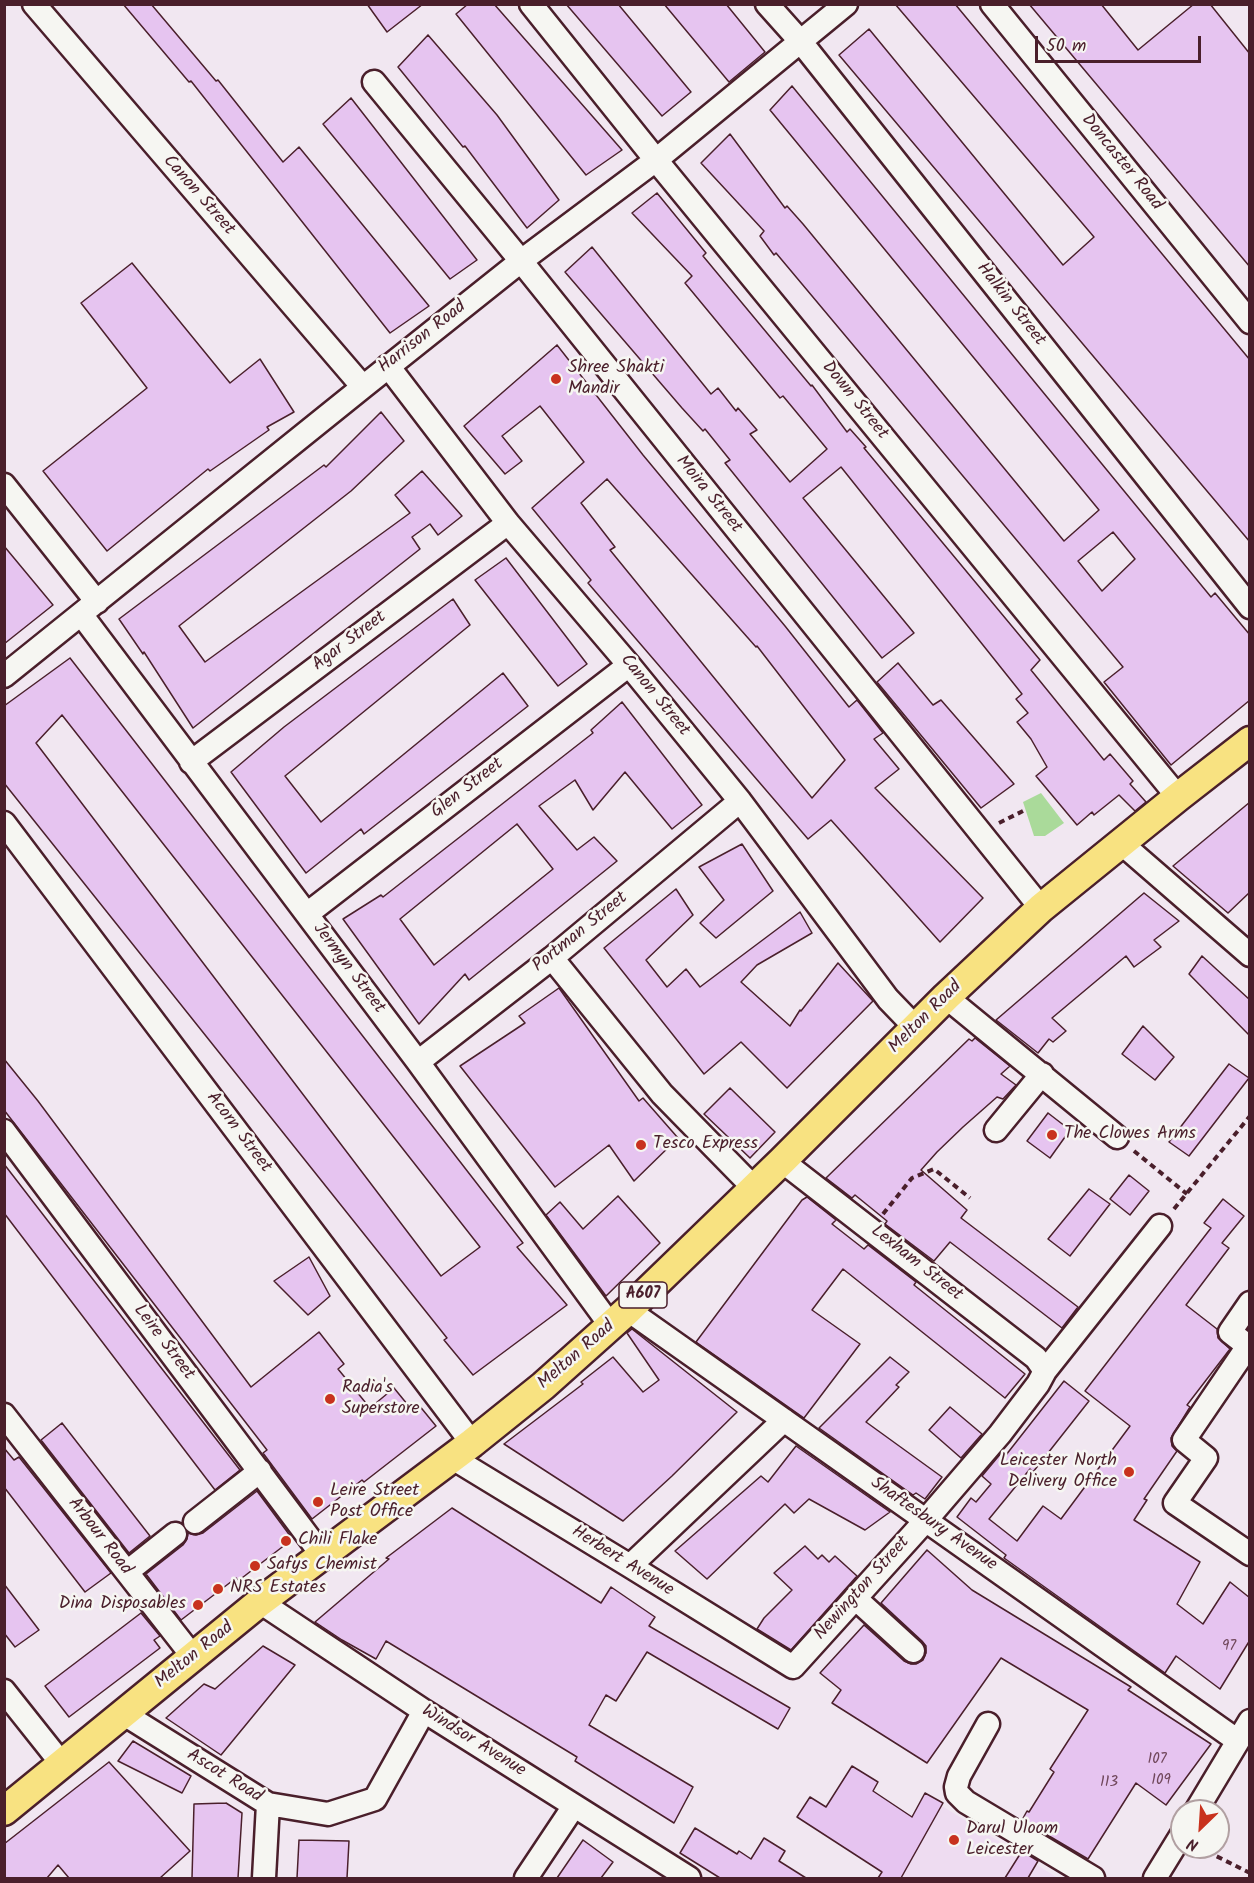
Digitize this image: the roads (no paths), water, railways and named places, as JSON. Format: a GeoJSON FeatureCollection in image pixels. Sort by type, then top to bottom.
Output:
{"type":"FeatureCollection","features":[{"type":"Feature","properties":{"kind":"main road","name":"Melton Road"},"geometry":{"type":"LineString","coordinates":[[4,1811],[260,1602],[543,1386],[619,1318],[782,1161],[946,997],[1041,908],[1250,741]]}},
{"type":"Feature","properties":{"kind":"street","name":"Canon Street"},"geometry":{"type":"LineString","coordinates":[[34,4],[363,387]]}},
{"type":"Feature","properties":{"kind":"street","name":"Down Street"},"geometry":{"type":"LineString","coordinates":[[531,4],[1178,797]]}},
{"type":"Feature","properties":{"kind":"street","name":"Halkin Street"},"geometry":{"type":"LineString","coordinates":[[767,4],[801,42],[1250,607]]}},
{"type":"Feature","properties":{"kind":"street","name":"Harrison Road"},"geometry":{"type":"LineString","coordinates":[[4,676],[388,366],[521,261],[656,160],[846,4]]}},
{"type":"Feature","properties":{"kind":"street","name":"Doncaster Road"},"geometry":{"type":"LineString","coordinates":[[992,4],[1250,322]]}},
{"type":"Feature","properties":{"kind":"street","name":"Moira Street"},"geometry":{"type":"LineString","coordinates":[[374,82],[521,261],[1041,908]]}},
{"type":"Feature","properties":{"kind":"street","name":"Canon Street"},"geometry":{"type":"LineString","coordinates":[[388,366],[508,523],[629,665],[740,801],[888,999],[916,1028]]}},
{"type":"Feature","properties":{"kind":"street","name":"Jermyn Street"},"geometry":{"type":"LineString","coordinates":[[4,485],[191,762],[418,1062],[619,1318]]}},
{"type":"Feature","properties":{"kind":"street","name":"Agar Street"},"geometry":{"type":"LineString","coordinates":[[191,762],[508,523]]}},
{"type":"Feature","properties":{"kind":"street","name":"Glen Street"},"geometry":{"type":"LineString","coordinates":[[307,914],[629,665]]}},
{"type":"Feature","properties":{"kind":"street","name":"Portman Street"},"geometry":{"type":"LineString","coordinates":[[418,1062],[552,958],[740,801]]}},
{"type":"Feature","properties":{"kind":"street","name":"Acorn Street"},"geometry":{"type":"LineString","coordinates":[[4,823],[461,1450]]}},
{"type":"Feature","properties":{"kind":"street"},"geometry":{"type":"LineString","coordinates":[[1121,843],[1250,955]]}},
{"type":"Feature","properties":{"kind":"street"},"geometry":{"type":"LineString","coordinates":[[552,958],[662,1094],[754,1188]]}},
{"type":"Feature","properties":{"kind":"street"},"geometry":{"type":"LineString","coordinates":[[946,997],[1117,1137]]}},
{"type":"Feature","properties":{"kind":"street"},"geometry":{"type":"LineString","coordinates":[[996,1130],[1042,1074]]}},
{"type":"Feature","properties":{"kind":"street","name":"Leire Street"},"geometry":{"type":"LineString","coordinates":[[4,1131],[322,1555]]}},
{"type":"Feature","properties":{"kind":"street","name":"Lexham Street"},"geometry":{"type":"LineString","coordinates":[[782,1161],[1036,1358],[1045,1371]]}},
{"type":"Feature","properties":{"kind":"street","name":"Newington Street"},"geometry":{"type":"LineString","coordinates":[[793,1667],[1000,1434],[1038,1384],[1045,1371],[1160,1226]]}},
{"type":"Feature","properties":{"kind":"street"},"geometry":{"type":"LineString","coordinates":[[1250,1303],[1230,1332],[1248,1346],[1184,1440],[1206,1458],[1175,1503],[1250,1554]]}},
{"type":"Feature","properties":{"kind":"street","name":"Shaftesbury Avenue"},"geometry":{"type":"LineString","coordinates":[[619,1318],[784,1420],[1238,1741]]}},
{"type":"Feature","properties":{"kind":"street","name":"Arbour Road"},"geometry":{"type":"LineString","coordinates":[[4,1415],[194,1658]]}},
{"type":"Feature","properties":{"kind":"street"},"geometry":{"type":"LineString","coordinates":[[630,1566],[784,1420]]}},
{"type":"Feature","properties":{"kind":"street","name":"Herbert Avenue"},"geometry":{"type":"LineString","coordinates":[[461,1450],[630,1566],[793,1667]]}},
{"type":"Feature","properties":{"kind":"street"},"geometry":{"type":"LineString","coordinates":[[195,1522],[260,1471]]}},
{"type":"Feature","properties":{"kind":"street"},"geometry":{"type":"LineString","coordinates":[[127,1572],[175,1534]]}},
{"type":"Feature","properties":{"kind":"street"},"geometry":{"type":"LineString","coordinates":[[855,1598],[913,1651]]}},
{"type":"Feature","properties":{"kind":"street","name":"Windsor Avenue"},"geometry":{"type":"LineString","coordinates":[[260,1602],[424,1711],[689,1878]]}},
{"type":"Feature","properties":{"kind":"street"},"geometry":{"type":"LineString","coordinates":[[4,1691],[62,1764]]}},
{"type":"Feature","properties":{"kind":"street","name":"Ascot Road"},"geometry":{"type":"LineString","coordinates":[[124,1714],[268,1804],[328,1814],[375,1799],[424,1711]]}},
{"type":"Feature","properties":{"kind":"street"},"geometry":{"type":"LineString","coordinates":[[1203,1799],[1250,1721]]}},
{"type":"Feature","properties":{"kind":"street"},"geometry":{"type":"LineString","coordinates":[[988,1724],[959,1776],[957,1793],[961,1798],[1093,1878]]}},
{"type":"Feature","properties":{"kind":"street"},"geometry":{"type":"LineString","coordinates":[[264,1878],[268,1804]]}},
{"type":"Feature","properties":{"kind":"street"},"geometry":{"type":"LineString","coordinates":[[526,1878],[574,1806]]}},
{"type":"Feature","properties":{"kind":"street"},"geometry":{"type":"LineString","coordinates":[[1155,1878],[1170,1854]]}},
{"type":"Feature","properties":{"kind":"place","name":"Shree Shakti Mandir"},"geometry":{"type":"Point","coordinates":[556,379]}},
{"type":"Feature","properties":{"kind":"place","name":"The Clowes Arms"},"geometry":{"type":"Point","coordinates":[1052,1135]}},
{"type":"Feature","properties":{"kind":"place","name":"Tesco Express"},"geometry":{"type":"Point","coordinates":[641,1145]}},
{"type":"Feature","properties":{"kind":"place","name":"Radia's Superstore"},"geometry":{"type":"Point","coordinates":[330,1399]}},
{"type":"Feature","properties":{"kind":"place","name":"Leicester North Delivery Office"},"geometry":{"type":"Point","coordinates":[1129,1472]}},
{"type":"Feature","properties":{"kind":"place","name":"Leire Street Post Office"},"geometry":{"type":"Point","coordinates":[318,1502]}},
{"type":"Feature","properties":{"kind":"place","name":"Chili Flake"},"geometry":{"type":"Point","coordinates":[286,1541]}},
{"type":"Feature","properties":{"kind":"place","name":"Safys Chemist"},"geometry":{"type":"Point","coordinates":[255,1566]}},
{"type":"Feature","properties":{"kind":"place","name":"NRS Estates"},"geometry":{"type":"Point","coordinates":[218,1589]}},
{"type":"Feature","properties":{"kind":"place","name":"Dina Disposables"},"geometry":{"type":"Point","coordinates":[198,1605]}},
{"type":"Feature","properties":{"kind":"place","name":"Darul Uloom Leicester"},"geometry":{"type":"Point","coordinates":[954,1840]}}]}
